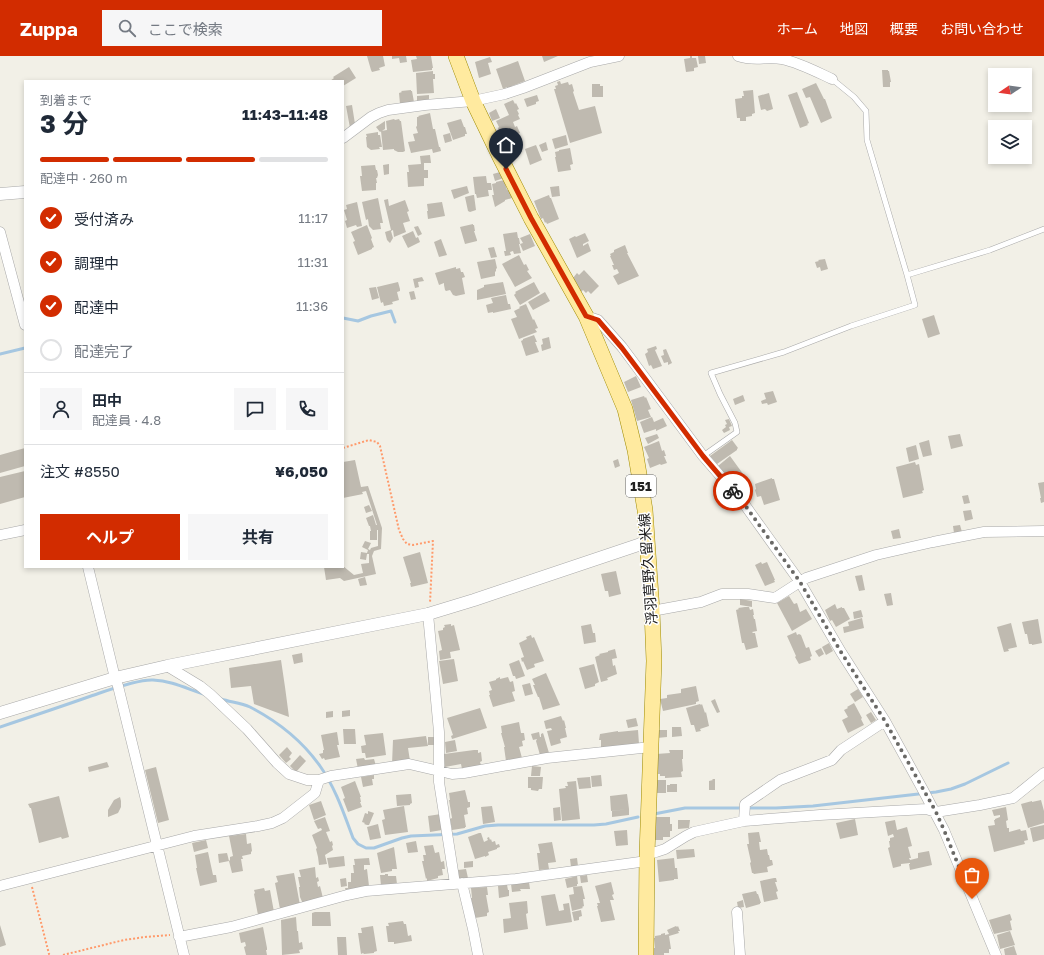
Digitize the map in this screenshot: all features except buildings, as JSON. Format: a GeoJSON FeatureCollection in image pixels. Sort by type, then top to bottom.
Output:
{"type":"FeatureCollection","features":[{"type":"Feature","properties":{"kind":"main road","name":"浮羽草野久留米線"},"geometry":{"type":"LineString","coordinates":[[456,56],[473,101],[500,157],[531,218],[586,316],[625,409],[635,450],[645,510],[654,662],[647,857],[646,955]]}},
{"type":"Feature","properties":{"kind":"street"},"geometry":{"type":"LineString","coordinates":[[344,137],[371,117],[388,110],[473,101],[504,94],[590,62],[619,56]]}},
{"type":"Feature","properties":{"kind":"street"},"geometry":{"type":"LineString","coordinates":[[738,56],[754,60],[768,58],[782,59],[811,68],[832,79]]}},
{"type":"Feature","properties":{"kind":"street"},"geometry":{"type":"LineString","coordinates":[[0,194],[24,192]]}},
{"type":"Feature","properties":{"kind":"street"},"geometry":{"type":"LineString","coordinates":[[0,232],[24,321]]}},
{"type":"Feature","properties":{"kind":"street"},"geometry":{"type":"LineString","coordinates":[[586,316],[598,320],[622,348],[703,456],[742,501],[800,582],[841,652],[885,721],[936,812],[993,955]]}},
{"type":"Feature","properties":{"kind":"street"},"geometry":{"type":"LineString","coordinates":[[0,535],[24,530]]}},
{"type":"Feature","properties":{"kind":"street"},"geometry":{"type":"LineString","coordinates":[[652,611],[701,602],[722,594],[748,594],[775,598],[806,578],[876,555],[984,532],[1044,531]]}},
{"type":"Feature","properties":{"kind":"street"},"geometry":{"type":"LineString","coordinates":[[0,713],[117,685],[167,666],[428,614],[646,542]]}},
{"type":"Feature","properties":{"kind":"street"},"geometry":{"type":"LineString","coordinates":[[88,568],[184,955]]}},
{"type":"Feature","properties":{"kind":"street"},"geometry":{"type":"LineString","coordinates":[[428,614],[439,732],[439,782],[458,884],[473,928],[478,955]]}},
{"type":"Feature","properties":{"kind":"street"},"geometry":{"type":"LineString","coordinates":[[167,666],[200,686],[210,694],[247,729],[288,774],[307,780],[324,779],[409,764],[419,765],[452,774],[464,773],[547,758],[651,747]]}},
{"type":"Feature","properties":{"kind":"street"},"geometry":{"type":"LineString","coordinates":[[744,821],[744,807],[780,780],[832,760],[841,750],[885,721]]}},
{"type":"Feature","properties":{"kind":"street"},"geometry":{"type":"LineString","coordinates":[[179,936],[231,927],[366,891],[516,879],[647,857],[665,849],[694,832],[744,821],[926,809],[936,812],[980,805],[1013,798],[1044,773]]}},
{"type":"Feature","properties":{"kind":"street"},"geometry":{"type":"LineString","coordinates":[[0,886],[194,836],[272,823],[283,818],[315,793],[324,779]]}},
{"type":"Feature","properties":{"kind":"street"},"geometry":{"type":"LineString","coordinates":[[737,912],[740,955]]}},
{"type":"Feature","properties":{"kind":"lane"},"geometry":{"type":"LineString","coordinates":[[703,456],[737,432],[735,423],[710,373],[784,352],[851,326],[915,305],[908,275],[867,140],[866,111],[854,97],[832,79]]}},
{"type":"Feature","properties":{"kind":"lane"},"geometry":{"type":"LineString","coordinates":[[908,275],[990,250],[1044,229]]}},
{"type":"Feature","properties":{"kind":"path"},"geometry":{"type":"LineString","coordinates":[[344,448],[369,440],[377,442],[380,446],[402,539],[407,544],[412,545],[433,541],[430,605],[428,614]]}},
{"type":"Feature","properties":{"kind":"path"},"geometry":{"type":"LineString","coordinates":[[30,878],[49,954],[51,955]]}},
{"type":"Feature","properties":{"kind":"path"},"geometry":{"type":"LineString","coordinates":[[63,955],[124,940],[145,937],[179,936]]}},
{"type":"Feature","properties":{"kind":"waterway"},"geometry":{"type":"LineString","coordinates":[[344,318],[358,321],[391,311],[395,322]]}},
{"type":"Feature","properties":{"kind":"waterway"},"geometry":{"type":"LineString","coordinates":[[0,354],[24,348]]}},
{"type":"Feature","properties":{"kind":"waterway"},"geometry":{"type":"LineString","coordinates":[[0,727],[113,688],[139,681],[153,680],[167,682],[206,695]]}},
{"type":"Feature","properties":{"kind":"waterway"},"geometry":{"type":"LineString","coordinates":[[221,699],[250,707],[280,725],[298,740],[325,774],[339,801],[353,838],[358,844],[366,848],[374,848],[411,836],[457,834],[485,826],[594,825],[638,817]]}},
{"type":"Feature","properties":{"kind":"waterway"},"geometry":{"type":"LineString","coordinates":[[654,814],[685,808],[776,808],[813,806],[936,792],[965,784],[1008,763]]}},
{"type":"Feature","properties":{"kind":"way so far"},"geometry":{"type":"LineString","coordinates":[[733,491],[742,501],[800,582],[841,652],[885,721],[936,812],[972,899]]}},
{"type":"Feature","properties":{"kind":"route"},"geometry":{"type":"LineString","coordinates":[[506,169],[531,218],[586,316],[598,320],[622,348],[703,456],[733,491]]}}]}
